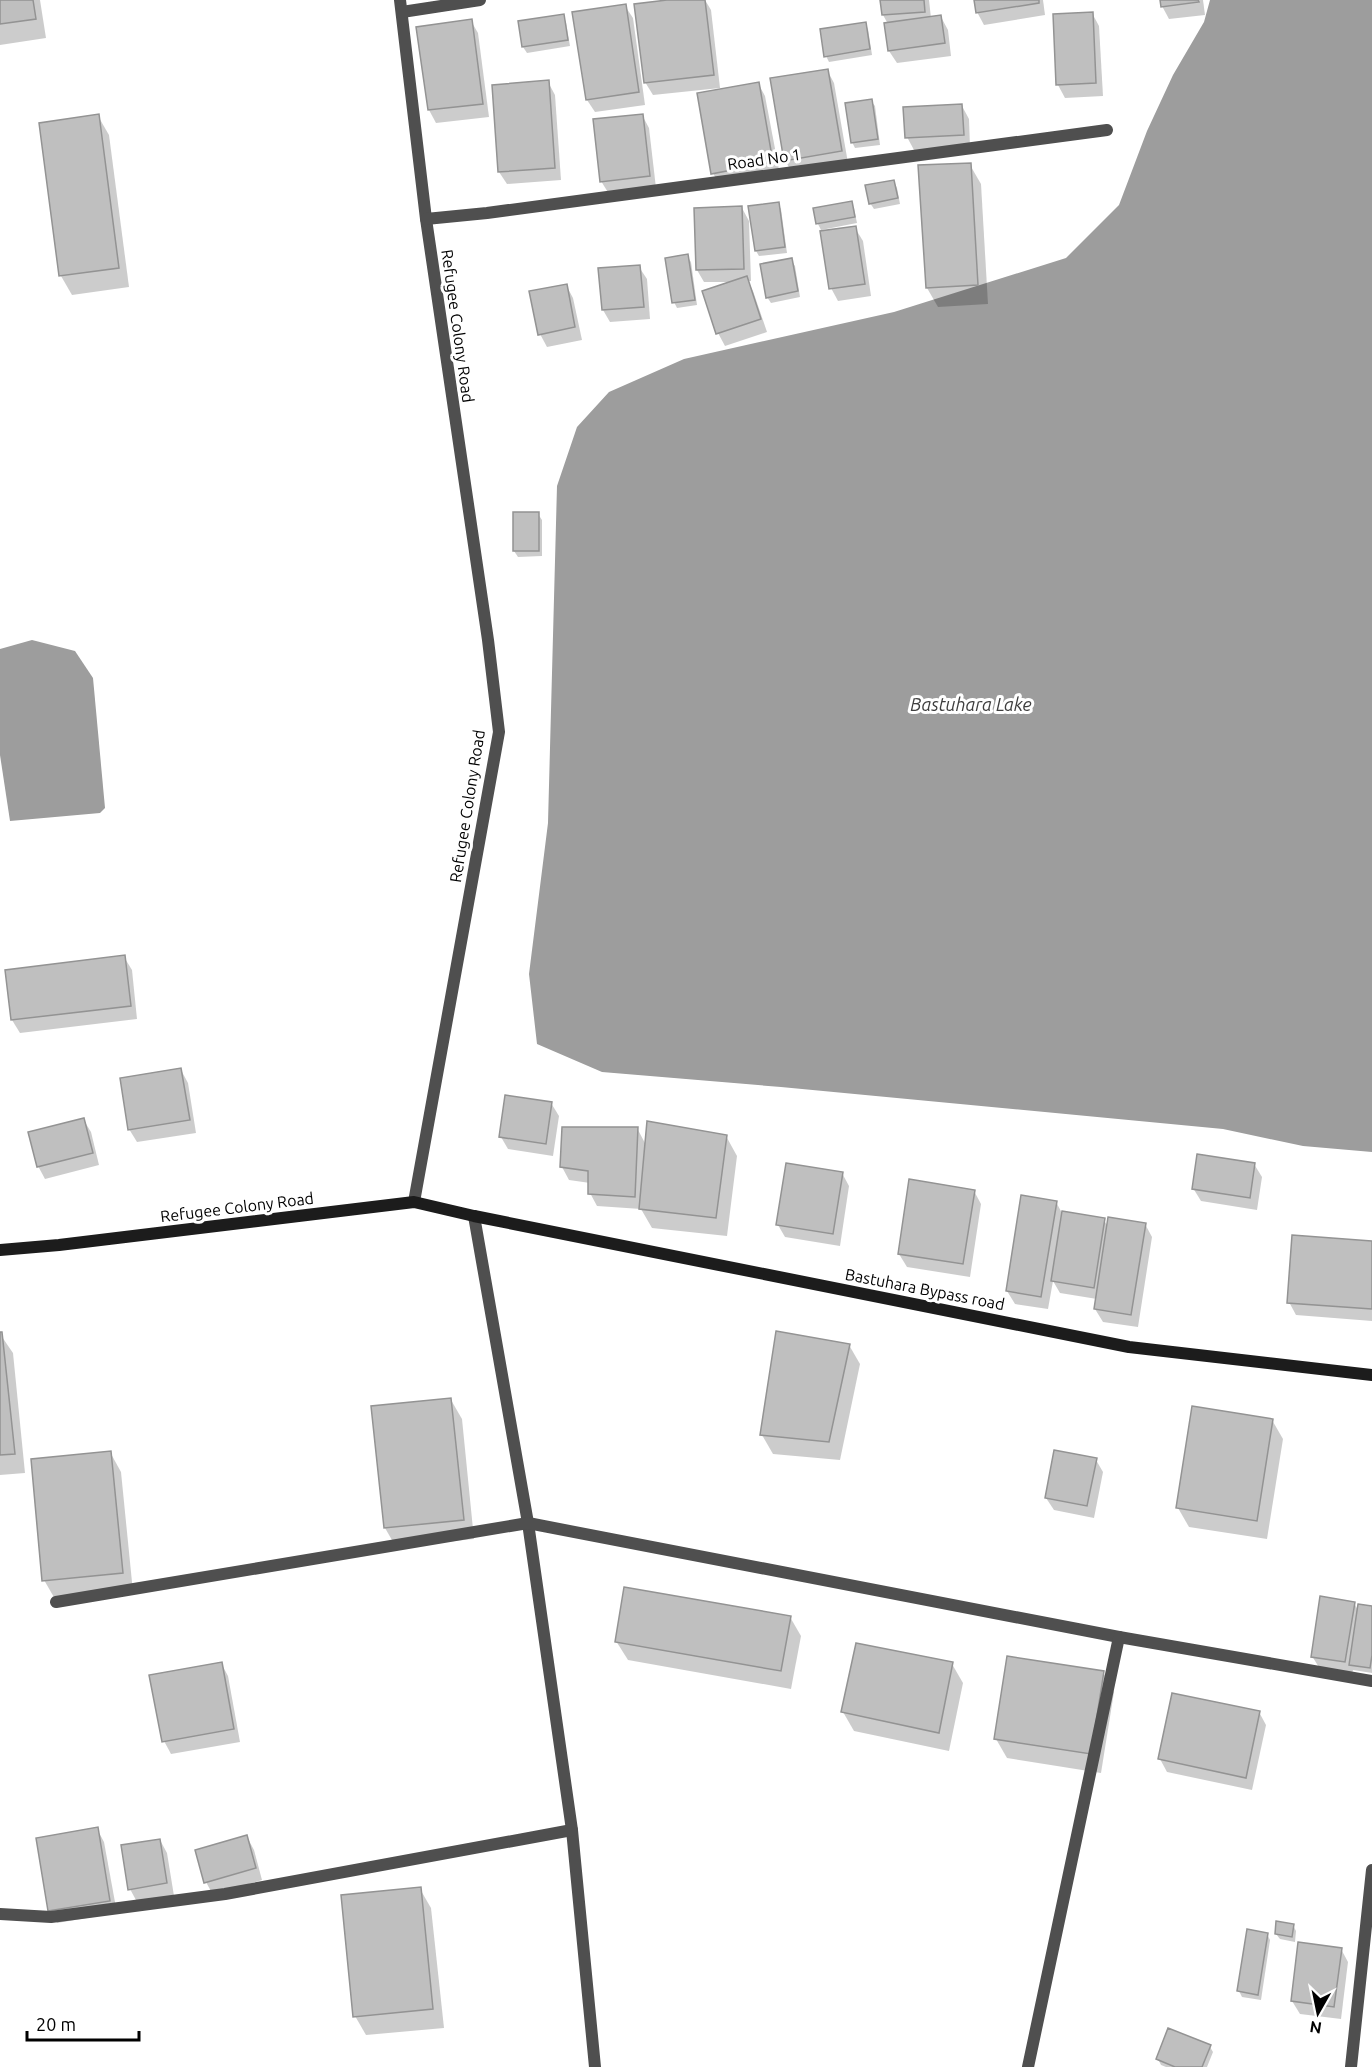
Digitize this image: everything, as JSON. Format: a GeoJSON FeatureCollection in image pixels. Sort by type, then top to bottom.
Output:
{"type":"FeatureCollection","features":[{"type":"Feature","properties":{"kind":"main road","name":"Bastuhara Bypass road"},"geometry":{"type":"LineString","coordinates":[[414,1202],[1129,1347],[1372,1375]]}},
{"type":"Feature","properties":{"kind":"main road","name":"Refugee Colony Road"},"geometry":{"type":"LineString","coordinates":[[0,1250],[70,1244],[414,1202]]}},
{"type":"Feature","properties":{"kind":"street"},"geometry":{"type":"LineString","coordinates":[[401,6],[480,0]]}},
{"type":"Feature","properties":{"kind":"street","name":"Refugee Colony Road"},"geometry":{"type":"LineString","coordinates":[[401,6],[426,219],[488,640],[498,732],[414,1202]]}},
{"type":"Feature","properties":{"kind":"street","name":"Road No 1"},"geometry":{"type":"LineString","coordinates":[[426,219],[510,210],[1107,130]]}},
{"type":"Feature","properties":{"kind":"street"},"geometry":{"type":"LineString","coordinates":[[474,1216],[528,1522],[572,1830],[596,2067]]}},
{"type":"Feature","properties":{"kind":"street"},"geometry":{"type":"LineString","coordinates":[[56,1602],[528,1522],[1119,1637],[1372,1681]]}},
{"type":"Feature","properties":{"kind":"street"},"geometry":{"type":"LineString","coordinates":[[1028,2067],[1119,1637]]}},
{"type":"Feature","properties":{"kind":"street"},"geometry":{"type":"LineString","coordinates":[[0,1914],[51,1917],[225,1894],[572,1830]]}},
{"type":"Feature","properties":{"kind":"street"},"geometry":{"type":"LineString","coordinates":[[1351,2067],[1372,1870]]}},
{"type":"Feature","properties":{"kind":"water","name":"Bastuhara Lake"},"geometry":{"type":"Polygon","coordinates":[[[1210,0],[1372,0],[1372,1152],[1303,1146],[1223,1129],[602,1072],[537,1044],[529,974],[548,823],[557,486],[577,427],[609,392],[684,359],[894,312],[1066,258],[1119,205],[1147,131],[1173,75],[1204,22],[1210,0]]]}},
{"type":"Feature","properties":{"kind":"water"},"geometry":{"type":"Polygon","coordinates":[[[32,640],[75,651],[93,678],[105,808],[100,813],[10,821],[0,755],[0,649],[32,640]]]}},
{"type":"Feature","properties":{"kind":"building"},"geometry":{"type":"Polygon","coordinates":[[[0,0],[33,0],[36,19],[0,24],[0,0]]]}},
{"type":"Feature","properties":{"kind":"building"},"geometry":{"type":"Polygon","coordinates":[[[667,0],[705,0],[714,75],[644,83],[634,4],[667,0]]]}},
{"type":"Feature","properties":{"kind":"building"},"geometry":{"type":"Polygon","coordinates":[[[880,0],[924,0],[925,12],[882,15],[880,0]]]}},
{"type":"Feature","properties":{"kind":"building"},"geometry":{"type":"Polygon","coordinates":[[[974,0],[1039,0],[1039,3],[976,13],[974,0]]]}},
{"type":"Feature","properties":{"kind":"building"},"geometry":{"type":"Polygon","coordinates":[[[1160,0],[1198,0],[1199,2],[1161,7],[1160,0]]]}},
{"type":"Feature","properties":{"kind":"building"},"geometry":{"type":"Polygon","coordinates":[[[626,4],[639,92],[586,100],[572,12],[626,4]]]}},
{"type":"Feature","properties":{"kind":"building"},"geometry":{"type":"Polygon","coordinates":[[[1093,12],[1096,83],[1056,85],[1053,14],[1093,12]]]}},
{"type":"Feature","properties":{"kind":"building"},"geometry":{"type":"Polygon","coordinates":[[[564,14],[568,40],[522,47],[518,21],[564,14]]]}},
{"type":"Feature","properties":{"kind":"building"},"geometry":{"type":"Polygon","coordinates":[[[941,15],[945,43],[888,51],[884,23],[941,15]]]}},
{"type":"Feature","properties":{"kind":"building"},"geometry":{"type":"Polygon","coordinates":[[[472,19],[483,104],[428,110],[416,27],[472,19]]]}},
{"type":"Feature","properties":{"kind":"building"},"geometry":{"type":"Polygon","coordinates":[[[866,22],[870,49],[824,57],[820,29],[866,22]]]}},
{"type":"Feature","properties":{"kind":"building"},"geometry":{"type":"Polygon","coordinates":[[[828,69],[842,151],[784,161],[770,78],[828,69]]]}},
{"type":"Feature","properties":{"kind":"building"},"geometry":{"type":"Polygon","coordinates":[[[549,80],[555,168],[498,172],[492,85],[549,80]]]}},
{"type":"Feature","properties":{"kind":"building"},"geometry":{"type":"Polygon","coordinates":[[[759,82],[773,162],[711,174],[697,93],[759,82]]]}},
{"type":"Feature","properties":{"kind":"building"},"geometry":{"type":"Polygon","coordinates":[[[872,99],[878,139],[851,143],[845,103],[872,99]]]}},
{"type":"Feature","properties":{"kind":"building"},"geometry":{"type":"Polygon","coordinates":[[[962,104],[964,135],[905,138],[903,107],[962,104]]]}},
{"type":"Feature","properties":{"kind":"building"},"geometry":{"type":"Polygon","coordinates":[[[99,114],[119,268],[59,276],[39,123],[99,114]]]}},
{"type":"Feature","properties":{"kind":"building"},"geometry":{"type":"Polygon","coordinates":[[[643,114],[650,176],[600,182],[593,119],[643,114]]]}},
{"type":"Feature","properties":{"kind":"building"},"geometry":{"type":"Polygon","coordinates":[[[971,163],[978,285],[926,288],[918,165],[971,163]]]}},
{"type":"Feature","properties":{"kind":"building"},"geometry":{"type":"Polygon","coordinates":[[[894,180],[898,198],[869,204],[865,185],[894,180]]]}},
{"type":"Feature","properties":{"kind":"building"},"geometry":{"type":"Polygon","coordinates":[[[852,201],[855,217],[816,224],[813,208],[852,201]]]}},
{"type":"Feature","properties":{"kind":"building"},"geometry":{"type":"Polygon","coordinates":[[[779,202],[785,247],[755,251],[748,206],[779,202]]]}},
{"type":"Feature","properties":{"kind":"building"},"geometry":{"type":"Polygon","coordinates":[[[742,206],[744,269],[696,270],[694,208],[742,206]]]}},
{"type":"Feature","properties":{"kind":"building"},"geometry":{"type":"Polygon","coordinates":[[[856,226],[865,284],[829,289],[820,231],[856,226]]]}},
{"type":"Feature","properties":{"kind":"building"},"geometry":{"type":"Polygon","coordinates":[[[688,254],[695,300],[672,303],[665,258],[688,254]]]}},
{"type":"Feature","properties":{"kind":"building"},"geometry":{"type":"Polygon","coordinates":[[[792,258],[798,291],[766,298],[760,264],[792,258]]]}},
{"type":"Feature","properties":{"kind":"building"},"geometry":{"type":"Polygon","coordinates":[[[640,265],[644,307],[602,310],[598,268],[640,265]]]}},
{"type":"Feature","properties":{"kind":"building"},"geometry":{"type":"Polygon","coordinates":[[[747,276],[761,319],[716,334],[702,291],[747,276]]]}},
{"type":"Feature","properties":{"kind":"building"},"geometry":{"type":"Polygon","coordinates":[[[567,284],[575,327],[538,335],[529,291],[567,284]]]}},
{"type":"Feature","properties":{"kind":"building"},"geometry":{"type":"Polygon","coordinates":[[[513,512],[539,512],[539,551],[513,551],[513,512]]]}},
{"type":"Feature","properties":{"kind":"building"},"geometry":{"type":"Polygon","coordinates":[[[125,955],[131,1006],[11,1020],[5,970],[125,955]]]}},
{"type":"Feature","properties":{"kind":"building"},"geometry":{"type":"Polygon","coordinates":[[[181,1068],[190,1120],[128,1130],[120,1078],[181,1068]]]}},
{"type":"Feature","properties":{"kind":"building"},"geometry":{"type":"Polygon","coordinates":[[[505,1095],[552,1102],[546,1144],[499,1137],[505,1095]]]}},
{"type":"Feature","properties":{"kind":"building"},"geometry":{"type":"Polygon","coordinates":[[[84,1118],[93,1153],[37,1167],[28,1132],[84,1118]]]}},
{"type":"Feature","properties":{"kind":"building"},"geometry":{"type":"Polygon","coordinates":[[[647,1121],[727,1135],[716,1218],[639,1209],[647,1121]]]}},
{"type":"Feature","properties":{"kind":"building"},"geometry":{"type":"Polygon","coordinates":[[[562,1127],[638,1127],[635,1197],[588,1194],[588,1171],[560,1167],[562,1127]]]}},
{"type":"Feature","properties":{"kind":"building"},"geometry":{"type":"Polygon","coordinates":[[[1197,1154],[1255,1163],[1250,1198],[1192,1189],[1197,1154]]]}},
{"type":"Feature","properties":{"kind":"building"},"geometry":{"type":"Polygon","coordinates":[[[786,1163],[843,1172],[833,1234],[776,1225],[786,1163]]]}},
{"type":"Feature","properties":{"kind":"building"},"geometry":{"type":"Polygon","coordinates":[[[909,1179],[975,1190],[963,1264],[898,1254],[909,1179]]]}},
{"type":"Feature","properties":{"kind":"building"},"geometry":{"type":"Polygon","coordinates":[[[1021,1195],[1057,1201],[1041,1297],[1006,1291],[1021,1195]]]}},
{"type":"Feature","properties":{"kind":"building"},"geometry":{"type":"Polygon","coordinates":[[[1062,1211],[1105,1218],[1094,1288],[1051,1281],[1062,1211]]]}},
{"type":"Feature","properties":{"kind":"building"},"geometry":{"type":"Polygon","coordinates":[[[1108,1217],[1146,1223],[1131,1315],[1094,1309],[1108,1217]]]}},
{"type":"Feature","properties":{"kind":"building"},"geometry":{"type":"Polygon","coordinates":[[[1292,1235],[1372,1241],[1372,1309],[1287,1303],[1292,1235]]]}},
{"type":"Feature","properties":{"kind":"building"},"geometry":{"type":"Polygon","coordinates":[[[776,1331],[850,1344],[829,1442],[760,1435],[776,1331]]]}},
{"type":"Feature","properties":{"kind":"building"},"geometry":{"type":"Polygon","coordinates":[[[0,1332],[2,1332],[15,1454],[0,1455],[0,1332]]]}},
{"type":"Feature","properties":{"kind":"building"},"geometry":{"type":"Polygon","coordinates":[[[451,1398],[464,1520],[384,1528],[371,1406],[451,1398]]]}},
{"type":"Feature","properties":{"kind":"building"},"geometry":{"type":"Polygon","coordinates":[[[1192,1406],[1273,1419],[1257,1521],[1176,1508],[1192,1406]]]}},
{"type":"Feature","properties":{"kind":"building"},"geometry":{"type":"Polygon","coordinates":[[[1054,1450],[1097,1458],[1087,1506],[1045,1498],[1054,1450]]]}},
{"type":"Feature","properties":{"kind":"building"},"geometry":{"type":"Polygon","coordinates":[[[111,1451],[123,1573],[42,1581],[31,1459],[111,1451]]]}},
{"type":"Feature","properties":{"kind":"building"},"geometry":{"type":"Polygon","coordinates":[[[624,1587],[791,1616],[781,1671],[615,1642],[624,1587]]]}},
{"type":"Feature","properties":{"kind":"building"},"geometry":{"type":"Polygon","coordinates":[[[1320,1596],[1355,1602],[1345,1662],[1311,1657],[1320,1596]]]}},
{"type":"Feature","properties":{"kind":"building"},"geometry":{"type":"Polygon","coordinates":[[[1358,1604],[1372,1606],[1370,1668],[1349,1665],[1358,1604]]]}},
{"type":"Feature","properties":{"kind":"building"},"geometry":{"type":"Polygon","coordinates":[[[856,1643],[953,1662],[939,1733],[841,1712],[856,1643]]]}},
{"type":"Feature","properties":{"kind":"building"},"geometry":{"type":"Polygon","coordinates":[[[1007,1656],[1104,1671],[1091,1754],[994,1739],[1007,1656]]]}},
{"type":"Feature","properties":{"kind":"building"},"geometry":{"type":"Polygon","coordinates":[[[222,1662],[234,1729],[162,1742],[149,1675],[222,1662]]]}},
{"type":"Feature","properties":{"kind":"building"},"geometry":{"type":"Polygon","coordinates":[[[1172,1693],[1260,1711],[1246,1778],[1158,1759],[1172,1693]]]}},
{"type":"Feature","properties":{"kind":"building"},"geometry":{"type":"Polygon","coordinates":[[[98,1827],[110,1901],[48,1911],[36,1838],[98,1827]]]}},
{"type":"Feature","properties":{"kind":"building"},"geometry":{"type":"Polygon","coordinates":[[[247,1835],[256,1868],[204,1883],[195,1850],[247,1835]]]}},
{"type":"Feature","properties":{"kind":"building"},"geometry":{"type":"Polygon","coordinates":[[[160,1839],[167,1883],[128,1890],[121,1845],[160,1839]]]}},
{"type":"Feature","properties":{"kind":"building"},"geometry":{"type":"Polygon","coordinates":[[[421,1887],[433,2009],[353,2017],[341,1895],[421,1887]]]}},
{"type":"Feature","properties":{"kind":"building"},"geometry":{"type":"Polygon","coordinates":[[[1276,1921],[1294,1924],[1292,1937],[1275,1934],[1276,1921]]]}},
{"type":"Feature","properties":{"kind":"building"},"geometry":{"type":"Polygon","coordinates":[[[1247,1929],[1268,1933],[1258,1995],[1237,1991],[1247,1929]]]}},
{"type":"Feature","properties":{"kind":"building"},"geometry":{"type":"Polygon","coordinates":[[[1298,1942],[1342,1948],[1334,2007],[1291,2001],[1298,1942]]]}},
{"type":"Feature","properties":{"kind":"building"},"geometry":{"type":"Polygon","coordinates":[[[1168,2028],[1211,2045],[1202,2067],[1175,2067],[1156,2059],[1168,2028]]]}}]}
